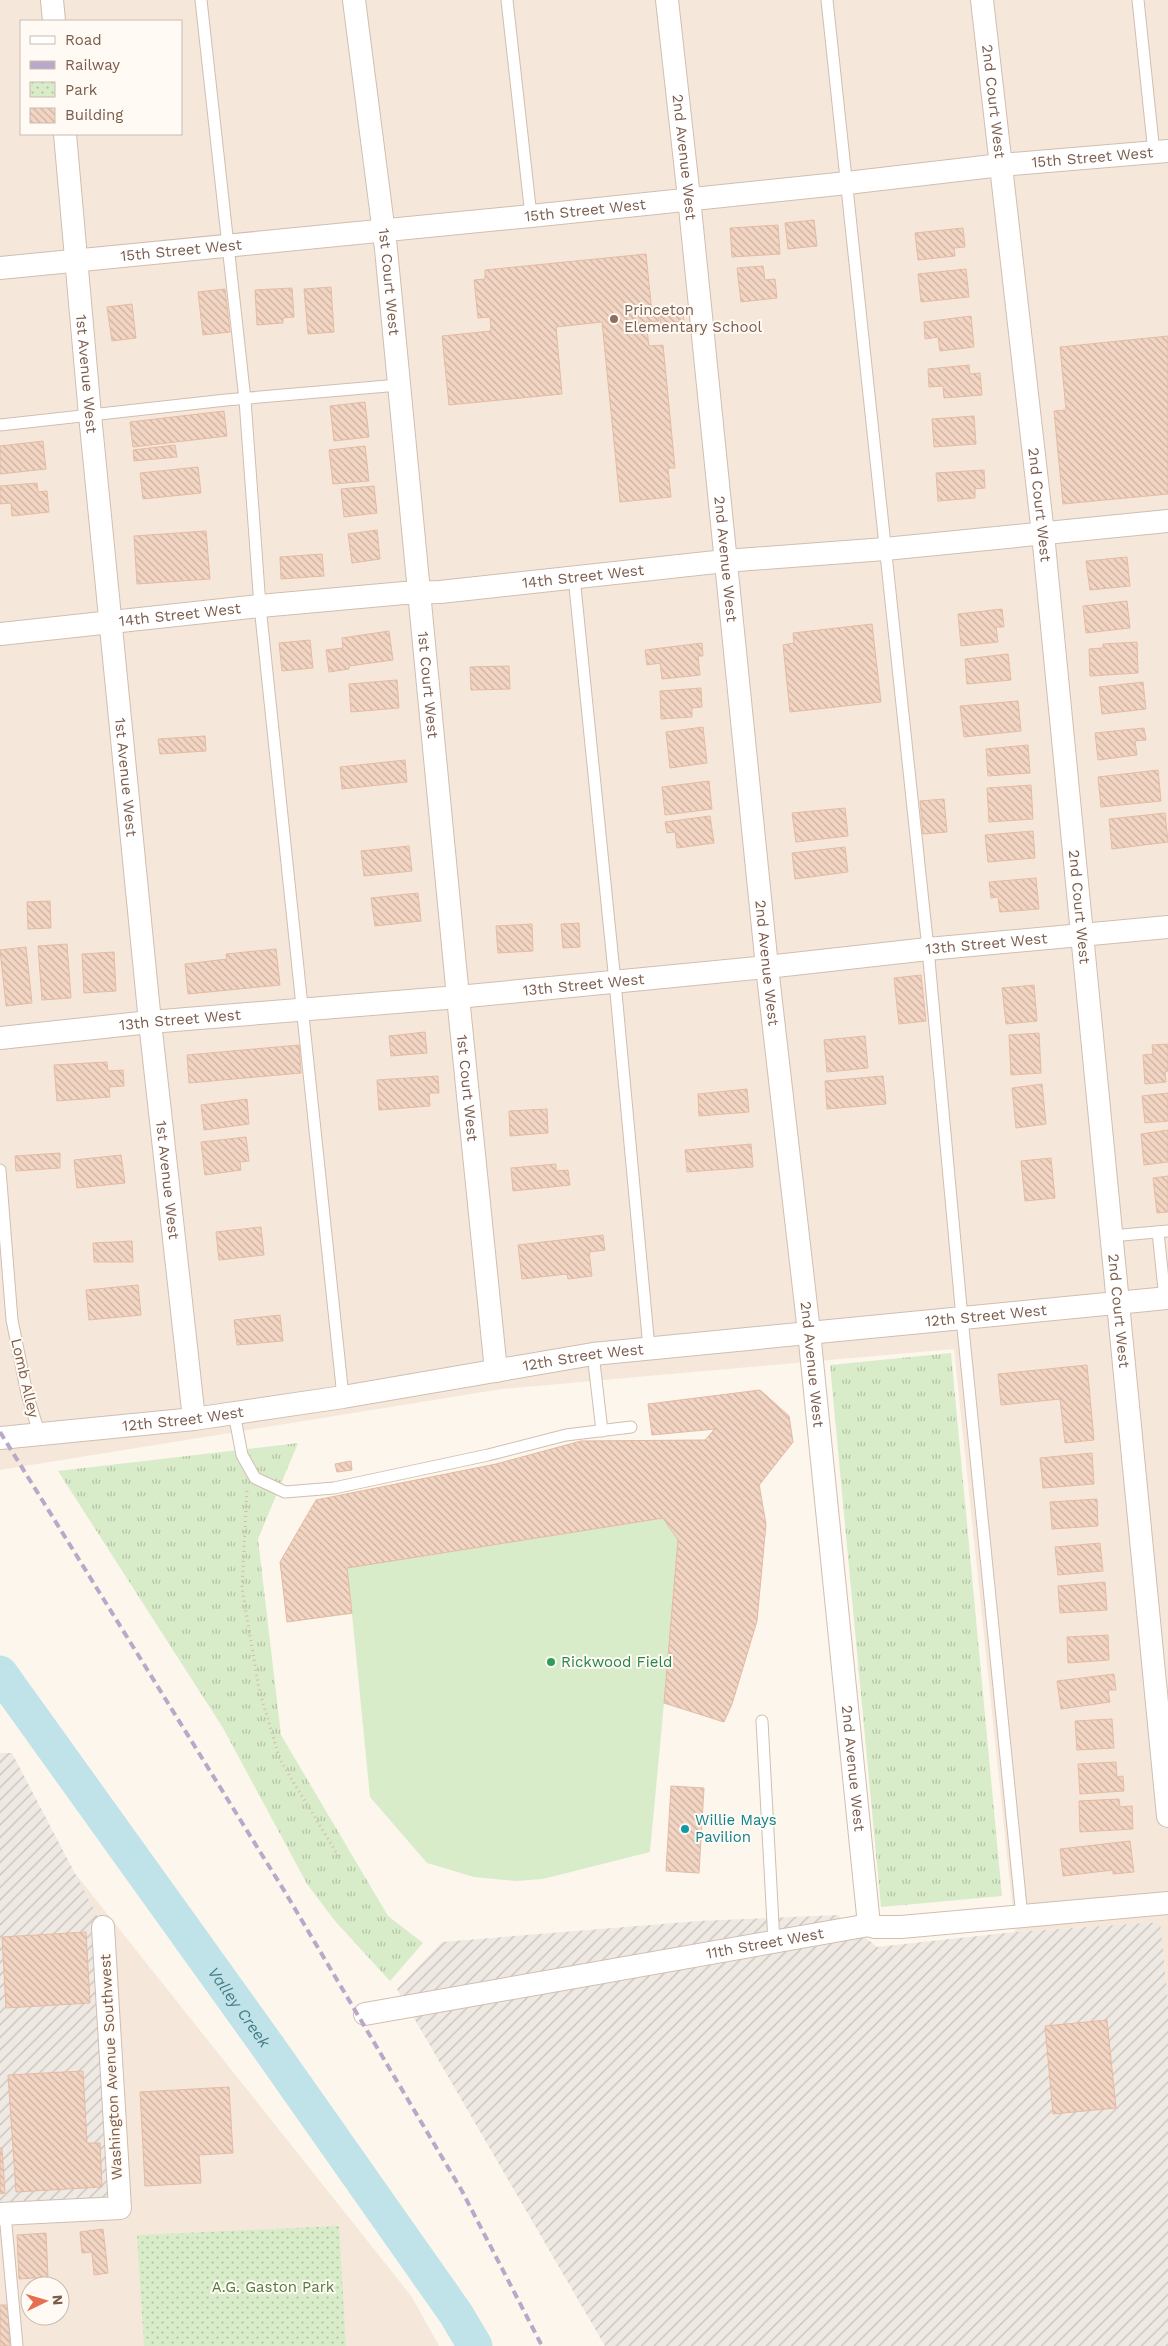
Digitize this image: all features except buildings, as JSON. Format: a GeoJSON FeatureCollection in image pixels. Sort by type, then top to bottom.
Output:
{"type":"FeatureCollection","features":[{"type":"Feature","properties":{"kind":"street"},"geometry":{"type":"LineString","coordinates":[[52,0],[54,20]]}},
{"type":"Feature","properties":{"kind":"street","name":"1st Court West"},"geometry":{"type":"LineString","coordinates":[[354,0],[382,231],[386,249],[496,1370]]}},
{"type":"Feature","properties":{"kind":"street","name":"2nd Avenue West"},"geometry":{"type":"LineString","coordinates":[[666,0],[689,198],[767,967],[809,1332],[869,1925]]}},
{"type":"Feature","properties":{"kind":"street","name":"2nd Court West"},"geometry":{"type":"LineString","coordinates":[[982,0],[1043,534],[1168,1816]]}},
{"type":"Feature","properties":{"kind":"street","name":"1st Avenue West"},"geometry":{"type":"LineString","coordinates":[[65,135],[90,415],[150,1022],[194,1419]]}},
{"type":"Feature","properties":{"kind":"street","name":"15th Street West"},"geometry":{"type":"LineString","coordinates":[[0,268],[531,216],[1001,165],[1161,152]]}},
{"type":"Feature","properties":{"kind":"street","name":"14th Street West"},"geometry":{"type":"LineString","coordinates":[[0,634],[260,606],[574,577],[725,560],[885,549],[1168,521]]}},
{"type":"Feature","properties":{"kind":"street","name":"13th Street West"},"geometry":{"type":"LineString","coordinates":[[0,1038],[150,1022],[458,997],[767,967],[928,948],[1168,927]]}},
{"type":"Feature","properties":{"kind":"street","name":"12th Street West"},"geometry":{"type":"LineString","coordinates":[[0,1438],[40,1436],[194,1419],[343,1397],[593,1354],[1166,1298]]}},
{"type":"Feature","properties":{"kind":"street","name":"11th Street West"},"geometry":{"type":"LineString","coordinates":[[365,2014],[869,1925],[875,1927],[901,1927],[1168,1903]]}},
{"type":"Feature","properties":{"kind":"street","name":"Washington Avenue Southwest"},"geometry":{"type":"LineString","coordinates":[[2,2214],[120,2208],[103,1926]]}},
{"type":"Feature","properties":{"kind":"lane"},"geometry":{"type":"LineString","coordinates":[[201,0],[245,400],[260,606],[304,1010],[343,1397]]}},
{"type":"Feature","properties":{"kind":"lane"},"geometry":{"type":"LineString","coordinates":[[507,0],[531,216]]}},
{"type":"Feature","properties":{"kind":"lane"},"geometry":{"type":"LineString","coordinates":[[827,0],[928,948],[962,1318],[1022,1917]]}},
{"type":"Feature","properties":{"kind":"lane"},"geometry":{"type":"LineString","coordinates":[[1138,0],[1161,152]]}},
{"type":"Feature","properties":{"kind":"lane"},"geometry":{"type":"LineString","coordinates":[[0,425],[399,385]]}},
{"type":"Feature","properties":{"kind":"lane"},"geometry":{"type":"LineString","coordinates":[[574,577],[615,982],[649,1348]]}},
{"type":"Feature","properties":{"kind":"lane","name":"Lomb Alley"},"geometry":{"type":"LineString","coordinates":[[0,1170],[12,1320],[27,1394],[40,1436]]}},
{"type":"Feature","properties":{"kind":"lane"},"geometry":{"type":"LineString","coordinates":[[1111,1236],[1163,1231],[1166,1298]]}},
{"type":"Feature","properties":{"kind":"lane"},"geometry":{"type":"LineString","coordinates":[[593,1354],[602,1431]]}},
{"type":"Feature","properties":{"kind":"lane"},"geometry":{"type":"LineString","coordinates":[[234,1413],[242,1455],[255,1478],[285,1492],[334,1488],[440,1466],[566,1435],[631,1427]]}},
{"type":"Feature","properties":{"kind":"lane"},"geometry":{"type":"LineString","coordinates":[[762,1721],[774,1942]]}},
{"type":"Feature","properties":{"kind":"lane"},"geometry":{"type":"LineString","coordinates":[[2,2214],[17,2346]]}},
{"type":"Feature","properties":{"kind":"path"},"geometry":{"type":"LineString","coordinates":[[248,1465],[242,1588],[259,1689],[280,1760],[339,1857]]}},
{"type":"Feature","properties":{"kind":"shaded area"},"geometry":{"type":"Polygon","coordinates":[[[0,0],[1168,0],[1168,2000],[1160,1922],[1015,1932],[954,1349],[502,1389],[0,1470],[0,0]]]}},
{"type":"Feature","properties":{"kind":"shaded area"},"geometry":{"type":"Polygon","coordinates":[[[0,1753],[12,1753],[103,1927],[113,2200],[0,2206],[0,1753]]]}},
{"type":"Feature","properties":{"kind":"shaded area"},"geometry":{"type":"Polygon","coordinates":[[[0,1779],[412,2297],[439,2346],[0,2346],[0,1779]]]}},
{"type":"Feature","properties":{"kind":"shaded area"},"geometry":{"type":"Polygon","coordinates":[[[838,1915],[877,1947],[1015,1932],[1160,1922],[1168,2000],[1168,2346],[605,2346],[397,1989],[442,1942],[699,1921],[838,1915]]]}},
{"type":"Feature","properties":{"kind":"green space"},"geometry":{"type":"Polygon","coordinates":[[[951,1353],[1002,1896],[881,1907],[830,1365],[951,1353]]]}},
{"type":"Feature","properties":{"kind":"green space","name":"Rickwood Field"},"geometry":{"type":"Polygon","coordinates":[[[760,1390],[789,1416],[793,1442],[760,1485],[766,1524],[757,1621],[732,1704],[724,1722],[664,1703],[650,1852],[543,1879],[515,1881],[474,1877],[427,1863],[370,1797],[352,1614],[287,1622],[280,1562],[316,1500],[496,1464],[581,1441],[705,1440],[714,1429],[652,1435],[648,1404],[760,1390]]]}},
{"type":"Feature","properties":{"kind":"green space"},"geometry":{"type":"Polygon","coordinates":[[[298,1443],[258,1539],[281,1735],[388,1916],[423,1943],[390,1981],[335,1921],[307,1884],[223,1728],[58,1471],[298,1443]]]}},
{"type":"Feature","properties":{"kind":"green space","name":"A.G. Gaston Park"},"geometry":{"type":"Polygon","coordinates":[[[339,2226],[346,2346],[144,2346],[137,2235],[339,2226]]]}},
{"type":"Feature","properties":{"kind":"waterway","name":"Valley Creek"},"geometry":{"type":"LineString","coordinates":[[0,1673],[269,2048],[456,2314],[475,2346]]}},
{"type":"Feature","properties":{"kind":"railway"},"geometry":{"type":"LineString","coordinates":[[0,1432],[285,1892],[462,2191],[542,2346]]}},
{"type":"Feature","properties":{"kind":"place","name":"Princeton Elementary School"},"geometry":{"type":"Point","coordinates":[614,319]}},
{"type":"Feature","properties":{"kind":"place","name":"Rickwood Field"},"geometry":{"type":"Point","coordinates":[551,1662]}},
{"type":"Feature","properties":{"kind":"place","name":"Willie Mays Pavilion"},"geometry":{"type":"Point","coordinates":[685,1829]}}]}
